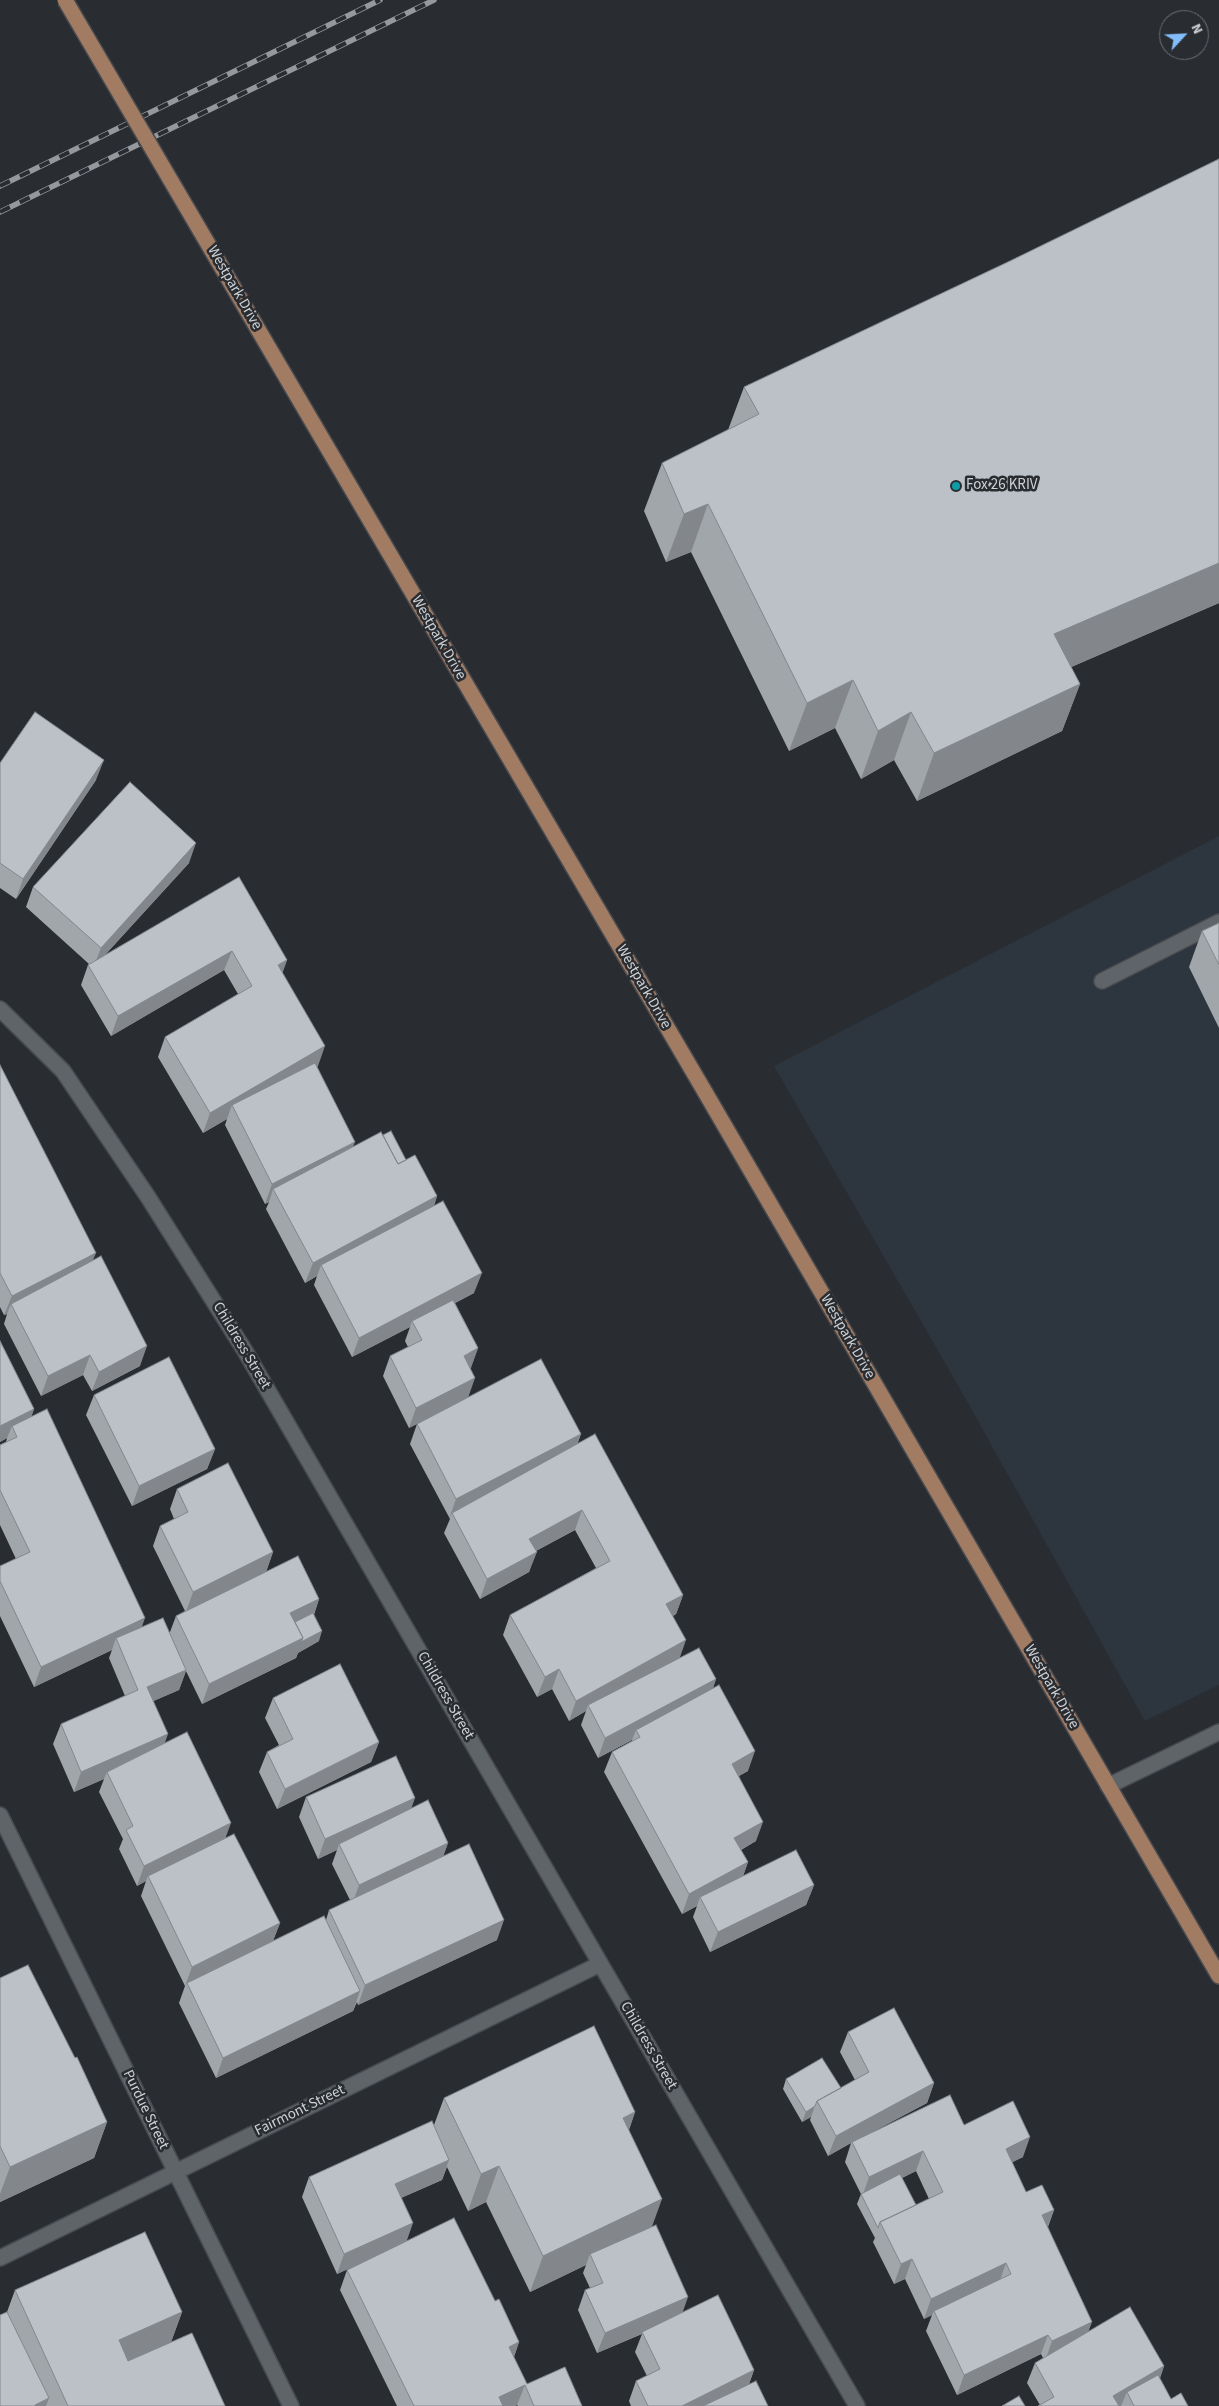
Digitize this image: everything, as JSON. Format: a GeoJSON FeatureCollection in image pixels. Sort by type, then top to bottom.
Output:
{"type":"FeatureCollection","features":[{"type":"Feature","properties":{"kind":"main road","name":"Westpark Drive"},"geometry":{"type":"LineString","coordinates":[[65,0],[705,1092],[1219,1976]]}},
{"type":"Feature","properties":{"kind":"street"},"geometry":{"type":"LineString","coordinates":[[1102,982],[1219,922]]}},
{"type":"Feature","properties":{"kind":"street","name":"Childress Street"},"geometry":{"type":"LineString","coordinates":[[0,1009],[63,1071],[153,1205],[245,1351],[856,2406]]}},
{"type":"Feature","properties":{"kind":"street"},"geometry":{"type":"LineString","coordinates":[[1108,1786],[1219,1732]]}},
{"type":"Feature","properties":{"kind":"street","name":"Purdue Street"},"geometry":{"type":"LineString","coordinates":[[0,1815],[291,2406]]}},
{"type":"Feature","properties":{"kind":"street","name":"Fairmont Street"},"geometry":{"type":"LineString","coordinates":[[0,2258],[600,1964]]}},
{"type":"Feature","properties":{"kind":"shaded area"},"geometry":{"type":"Polygon","coordinates":[[[1219,836],[1219,1685],[1145,1721],[963,1394],[774,1066],[1219,836]]]}},
{"type":"Feature","properties":{"kind":"building","name":"Fox 26 KRIV"},"geometry":{"type":"Polygon","coordinates":[[[1219,159],[1219,563],[1054,634],[1080,684],[934,753],[911,712],[878,731],[853,680],[807,703],[708,504],[684,514],[662,463],[759,414],[744,387],[1010,261],[1219,159]]]}},
{"type":"Feature","properties":{"kind":"building"},"geometry":{"type":"Polygon","coordinates":[[[35,712],[104,760],[23,879],[0,863],[0,763],[35,712]]]}},
{"type":"Feature","properties":{"kind":"building"},"geometry":{"type":"Polygon","coordinates":[[[130,782],[196,843],[101,948],[33,887],[130,782]]]}},
{"type":"Feature","properties":{"kind":"building"},"geometry":{"type":"Polygon","coordinates":[[[239,877],[287,960],[278,965],[325,1046],[210,1113],[165,1037],[252,986],[232,951],[118,1016],[88,965],[239,877]]]}},
{"type":"Feature","properties":{"kind":"building"},"geometry":{"type":"Polygon","coordinates":[[[1219,923],[1219,965],[1202,931],[1219,923]]]}},
{"type":"Feature","properties":{"kind":"building"},"geometry":{"type":"Polygon","coordinates":[[[315,1063],[355,1142],[272,1184],[232,1105],[315,1063]]]}},
{"type":"Feature","properties":{"kind":"building"},"geometry":{"type":"Polygon","coordinates":[[[0,1065],[96,1253],[12,1296],[0,1273],[0,1065]]]}},
{"type":"Feature","properties":{"kind":"building"},"geometry":{"type":"Polygon","coordinates":[[[391,1131],[406,1160],[398,1164],[383,1135],[391,1131]]]}},
{"type":"Feature","properties":{"kind":"building"},"geometry":{"type":"Polygon","coordinates":[[[381,1132],[398,1164],[415,1155],[437,1196],[313,1263],[273,1189],[381,1132]]]}},
{"type":"Feature","properties":{"kind":"building"},"geometry":{"type":"Polygon","coordinates":[[[443,1201],[482,1273],[359,1338],[321,1265],[443,1201]]]}},
{"type":"Feature","properties":{"kind":"building"},"geometry":{"type":"Polygon","coordinates":[[[101,1256],[147,1346],[99,1372],[90,1355],[48,1376],[11,1304],[101,1256]]]}},
{"type":"Feature","properties":{"kind":"building"},"geometry":{"type":"Polygon","coordinates":[[[453,1300],[478,1348],[464,1356],[475,1378],[416,1408],[390,1356],[422,1340],[412,1321],[453,1300]]]}},
{"type":"Feature","properties":{"kind":"building"},"geometry":{"type":"Polygon","coordinates":[[[0,1341],[34,1409],[0,1426],[0,1341]]]}},
{"type":"Feature","properties":{"kind":"building"},"geometry":{"type":"Polygon","coordinates":[[[169,1357],[215,1449],[139,1486],[94,1395],[169,1357]]]}},
{"type":"Feature","properties":{"kind":"building"},"geometry":{"type":"Polygon","coordinates":[[[541,1359],[581,1434],[456,1499],[417,1424],[541,1359]]]}},
{"type":"Feature","properties":{"kind":"building"},"geometry":{"type":"Polygon","coordinates":[[[47,1409],[145,1618],[41,1667],[0,1581],[0,1566],[30,1552],[0,1490],[0,1445],[17,1437],[12,1426],[47,1409]]]}},
{"type":"Feature","properties":{"kind":"building"},"geometry":{"type":"Polygon","coordinates":[[[595,1434],[683,1595],[666,1604],[686,1640],[576,1701],[559,1669],[545,1677],[510,1615],[610,1561],[582,1510],[529,1539],[537,1552],[487,1579],[452,1513],[595,1434]]]}},
{"type":"Feature","properties":{"kind":"building"},"geometry":{"type":"Polygon","coordinates":[[[228,1463],[273,1552],[193,1592],[160,1526],[188,1512],[177,1489],[228,1463]]]}},
{"type":"Feature","properties":{"kind":"building"},"geometry":{"type":"Polygon","coordinates":[[[298,1556],[319,1599],[290,1613],[303,1638],[209,1684],[176,1616],[298,1556]]]}},
{"type":"Feature","properties":{"kind":"building"},"geometry":{"type":"Polygon","coordinates":[[[313,1613],[322,1631],[301,1642],[303,1638],[295,1622],[313,1613]]]}},
{"type":"Feature","properties":{"kind":"building"},"geometry":{"type":"Polygon","coordinates":[[[163,1618],[186,1670],[147,1687],[168,1734],[81,1772],[61,1724],[138,1690],[116,1638],[163,1618]]]}},
{"type":"Feature","properties":{"kind":"building"},"geometry":{"type":"Polygon","coordinates":[[[699,1648],[716,1679],[605,1738],[588,1705],[699,1648]]]}},
{"type":"Feature","properties":{"kind":"building"},"geometry":{"type":"Polygon","coordinates":[[[340,1664],[379,1742],[285,1789],[267,1752],[293,1739],[273,1698],[340,1664]]]}},
{"type":"Feature","properties":{"kind":"building"},"geometry":{"type":"Polygon","coordinates":[[[719,1685],[755,1751],[732,1764],[763,1822],[734,1838],[748,1862],[689,1894],[612,1752],[640,1737],[636,1730],[719,1685]]]}},
{"type":"Feature","properties":{"kind":"building"},"geometry":{"type":"Polygon","coordinates":[[[187,1732],[231,1823],[144,1866],[126,1830],[133,1826],[107,1772],[187,1732]]]}},
{"type":"Feature","properties":{"kind":"building"},"geometry":{"type":"Polygon","coordinates":[[[396,1756],[415,1798],[325,1839],[306,1797],[396,1756]]]}},
{"type":"Feature","properties":{"kind":"building"},"geometry":{"type":"Polygon","coordinates":[[[428,1800],[448,1843],[359,1885],[339,1844],[428,1800]]]}},
{"type":"Feature","properties":{"kind":"building"},"geometry":{"type":"Polygon","coordinates":[[[234,1834],[280,1923],[192,1967],[148,1876],[234,1834]]]}},
{"type":"Feature","properties":{"kind":"building"},"geometry":{"type":"Polygon","coordinates":[[[469,1844],[504,1920],[365,1985],[329,1910],[469,1844]]]}},
{"type":"Feature","properties":{"kind":"building"},"geometry":{"type":"Polygon","coordinates":[[[796,1850],[814,1885],[718,1932],[700,1897],[796,1850]]]}},
{"type":"Feature","properties":{"kind":"building"},"geometry":{"type":"Polygon","coordinates":[[[324,1916],[360,1991],[223,2058],[187,1983],[324,1916]]]}},
{"type":"Feature","properties":{"kind":"building"},"geometry":{"type":"Polygon","coordinates":[[[28,1965],[75,2058],[77,2057],[107,2122],[10,2167],[0,2146],[0,1978],[28,1965]]]}},
{"type":"Feature","properties":{"kind":"building"},"geometry":{"type":"Polygon","coordinates":[[[894,2008],[934,2083],[836,2136],[817,2101],[869,2072],[848,2032],[894,2008]]]}},
{"type":"Feature","properties":{"kind":"building"},"geometry":{"type":"Polygon","coordinates":[[[594,2026],[635,2112],[623,2118],[662,2199],[543,2256],[499,2166],[481,2174],[444,2098],[594,2026]]]}},
{"type":"Feature","properties":{"kind":"building"},"geometry":{"type":"Polygon","coordinates":[[[822,2058],[841,2088],[817,2101],[815,2106],[806,2112],[786,2079],[822,2058]]]}},
{"type":"Feature","properties":{"kind":"building"},"geometry":{"type":"Polygon","coordinates":[[[950,2095],[964,2125],[1013,2101],[1030,2137],[1006,2149],[1026,2192],[1042,2185],[1054,2210],[1042,2215],[1092,2322],[1052,2341],[1048,2335],[964,2375],[934,2311],[1011,2274],[1006,2263],[931,2299],[912,2259],[901,2264],[880,2222],[943,2192],[923,2151],[869,2177],[852,2142],[950,2095]]]}},
{"type":"Feature","properties":{"kind":"building"},"geometry":{"type":"Polygon","coordinates":[[[432,2121],[449,2160],[395,2184],[413,2223],[344,2254],[309,2177],[432,2121]]]}},
{"type":"Feature","properties":{"kind":"building"},"geometry":{"type":"Polygon","coordinates":[[[900,2174],[916,2205],[880,2222],[878,2228],[861,2194],[900,2174]]]}},
{"type":"Feature","properties":{"kind":"building"},"geometry":{"type":"Polygon","coordinates":[[[454,2218],[495,2301],[499,2299],[519,2342],[509,2347],[527,2384],[565,2367],[582,2406],[534,2406],[525,2385],[499,2397],[503,2406],[414,2406],[347,2270],[454,2218]]]}},
{"type":"Feature","properties":{"kind":"building"},"geometry":{"type":"Polygon","coordinates":[[[656,2225],[688,2297],[605,2333],[585,2290],[603,2283],[590,2254],[656,2225]]]}},
{"type":"Feature","properties":{"kind":"building"},"geometry":{"type":"Polygon","coordinates":[[[145,2232],[182,2312],[119,2340],[128,2361],[192,2333],[225,2406],[68,2406],[15,2290],[145,2232]]]}},
{"type":"Feature","properties":{"kind":"building"},"geometry":{"type":"Polygon","coordinates":[[[718,2295],[754,2370],[682,2406],[648,2406],[636,2381],[660,2369],[642,2332],[718,2295]]]}},
{"type":"Feature","properties":{"kind":"building"},"geometry":{"type":"Polygon","coordinates":[[[1130,2307],[1164,2366],[1113,2396],[1119,2406],[1038,2406],[1054,2397],[1035,2363],[1130,2307]]]}},
{"type":"Feature","properties":{"kind":"building"},"geometry":{"type":"Polygon","coordinates":[[[7,2312],[49,2398],[35,2406],[0,2406],[0,2315],[7,2312]]]}},
{"type":"Feature","properties":{"kind":"building"},"geometry":{"type":"Polygon","coordinates":[[[1158,2375],[1171,2399],[1181,2393],[1188,2406],[1134,2406],[1127,2392],[1158,2375]]]}},
{"type":"Feature","properties":{"kind":"building"},"geometry":{"type":"Polygon","coordinates":[[[756,2381],[768,2406],[703,2406],[756,2381]]]}},
{"type":"Feature","properties":{"kind":"building"},"geometry":{"type":"Polygon","coordinates":[[[1019,2396],[1025,2406],[1002,2406],[1019,2396]]]}},
{"type":"Feature","properties":{"kind":"railway"},"geometry":{"type":"LineString","coordinates":[[0,186],[380,0]]}},
{"type":"Feature","properties":{"kind":"railway"},"geometry":{"type":"LineString","coordinates":[[0,212],[434,0]]}},
{"type":"Feature","properties":{"kind":"place","name":"Fox 26 KRIV"},"geometry":{"type":"Point","coordinates":[956,486]}}]}
